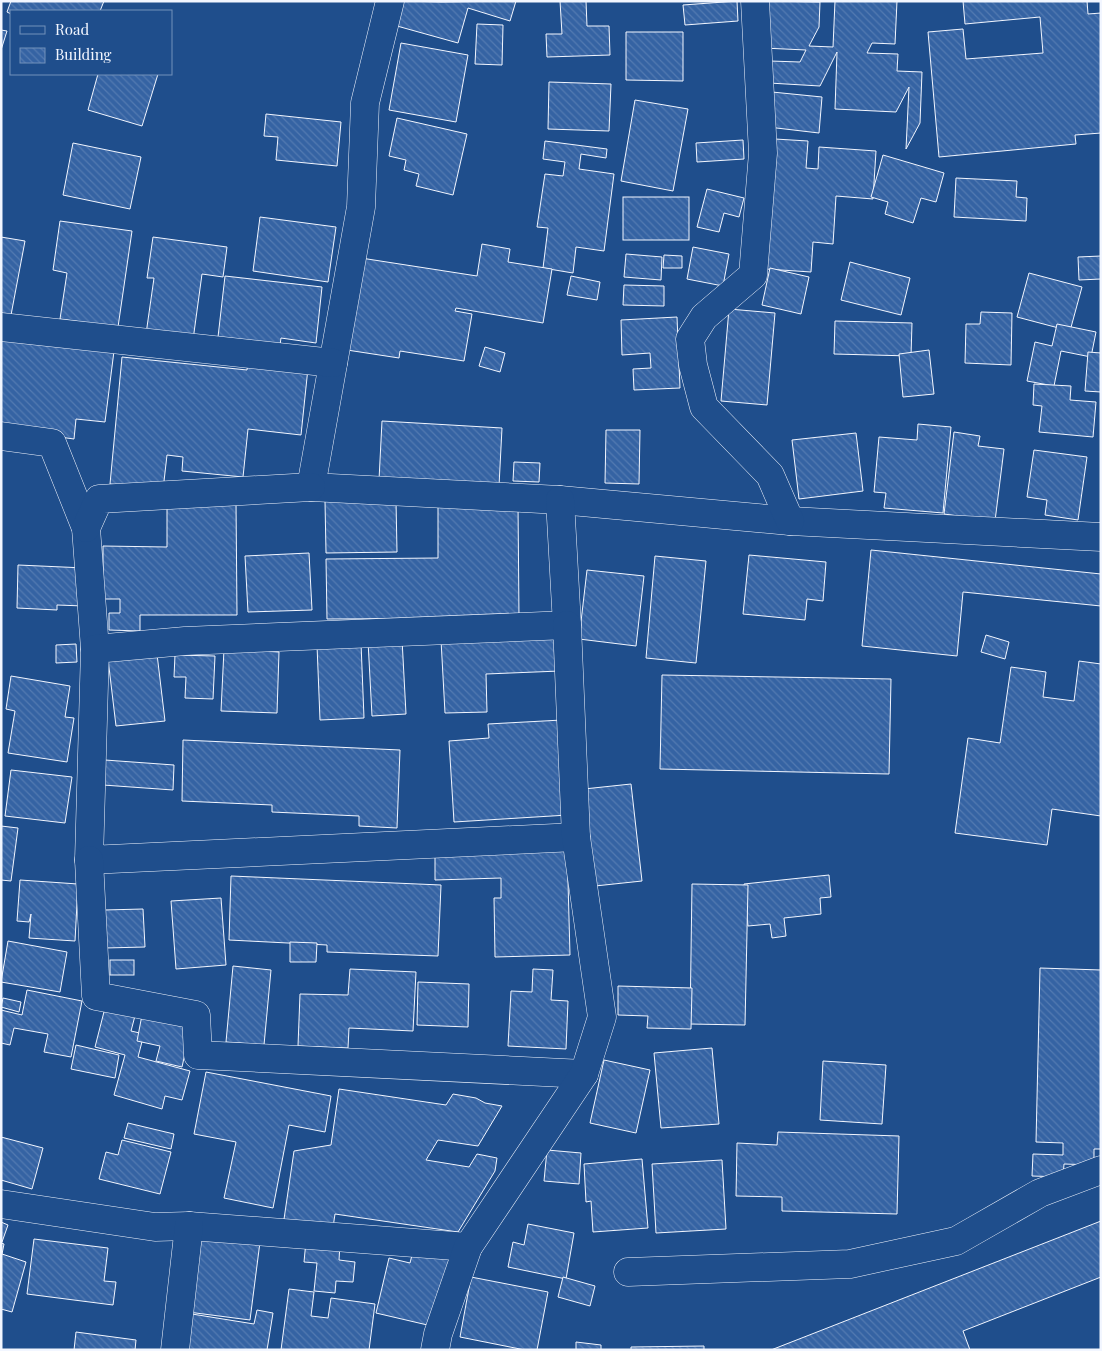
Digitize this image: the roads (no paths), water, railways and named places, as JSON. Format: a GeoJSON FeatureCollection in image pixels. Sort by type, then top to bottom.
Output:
{"type":"FeatureCollection","features":[{"type":"Feature","properties":{"kind":"street"},"geometry":{"type":"LineString","coordinates":[[311,487],[361,207],[365,103],[390,1]]}},
{"type":"Feature","properties":{"kind":"street"},"geometry":{"type":"LineString","coordinates":[[755,1],[763,153],[754,275],[704,317],[690,339],[693,365],[704,407],[770,475],[790,521]]}},
{"type":"Feature","properties":{"kind":"street"},"geometry":{"type":"LineString","coordinates":[[1,327],[333,363]]}},
{"type":"Feature","properties":{"kind":"street"},"geometry":{"type":"LineString","coordinates":[[1,436],[52,443],[86,528],[95,649],[89,860],[96,996],[196,1015],[198,1055],[584,1074]]}},
{"type":"Feature","properties":{"kind":"street"},"geometry":{"type":"LineString","coordinates":[[86,528],[99,499],[311,487],[560,500],[790,521],[1101,537]]}},
{"type":"Feature","properties":{"kind":"street"},"geometry":{"type":"LineString","coordinates":[[435,1350],[438,1334],[468,1246],[584,1074],[602,1017],[576,837],[560,500]]}},
{"type":"Feature","properties":{"kind":"street"},"geometry":{"type":"LineString","coordinates":[[95,649],[184,641],[567,625]]}},
{"type":"Feature","properties":{"kind":"street"},"geometry":{"type":"LineString","coordinates":[[89,860],[576,837]]}},
{"type":"Feature","properties":{"kind":"street"},"geometry":{"type":"LineString","coordinates":[[628,1272],[850,1264],[956,1241],[1040,1193],[1101,1170]]}},
{"type":"Feature","properties":{"kind":"street"},"geometry":{"type":"LineString","coordinates":[[1,1204],[155,1227],[189,1226],[468,1246]]}},
{"type":"Feature","properties":{"kind":"street"},"geometry":{"type":"LineString","coordinates":[[175,1350],[189,1226]]}}]}
